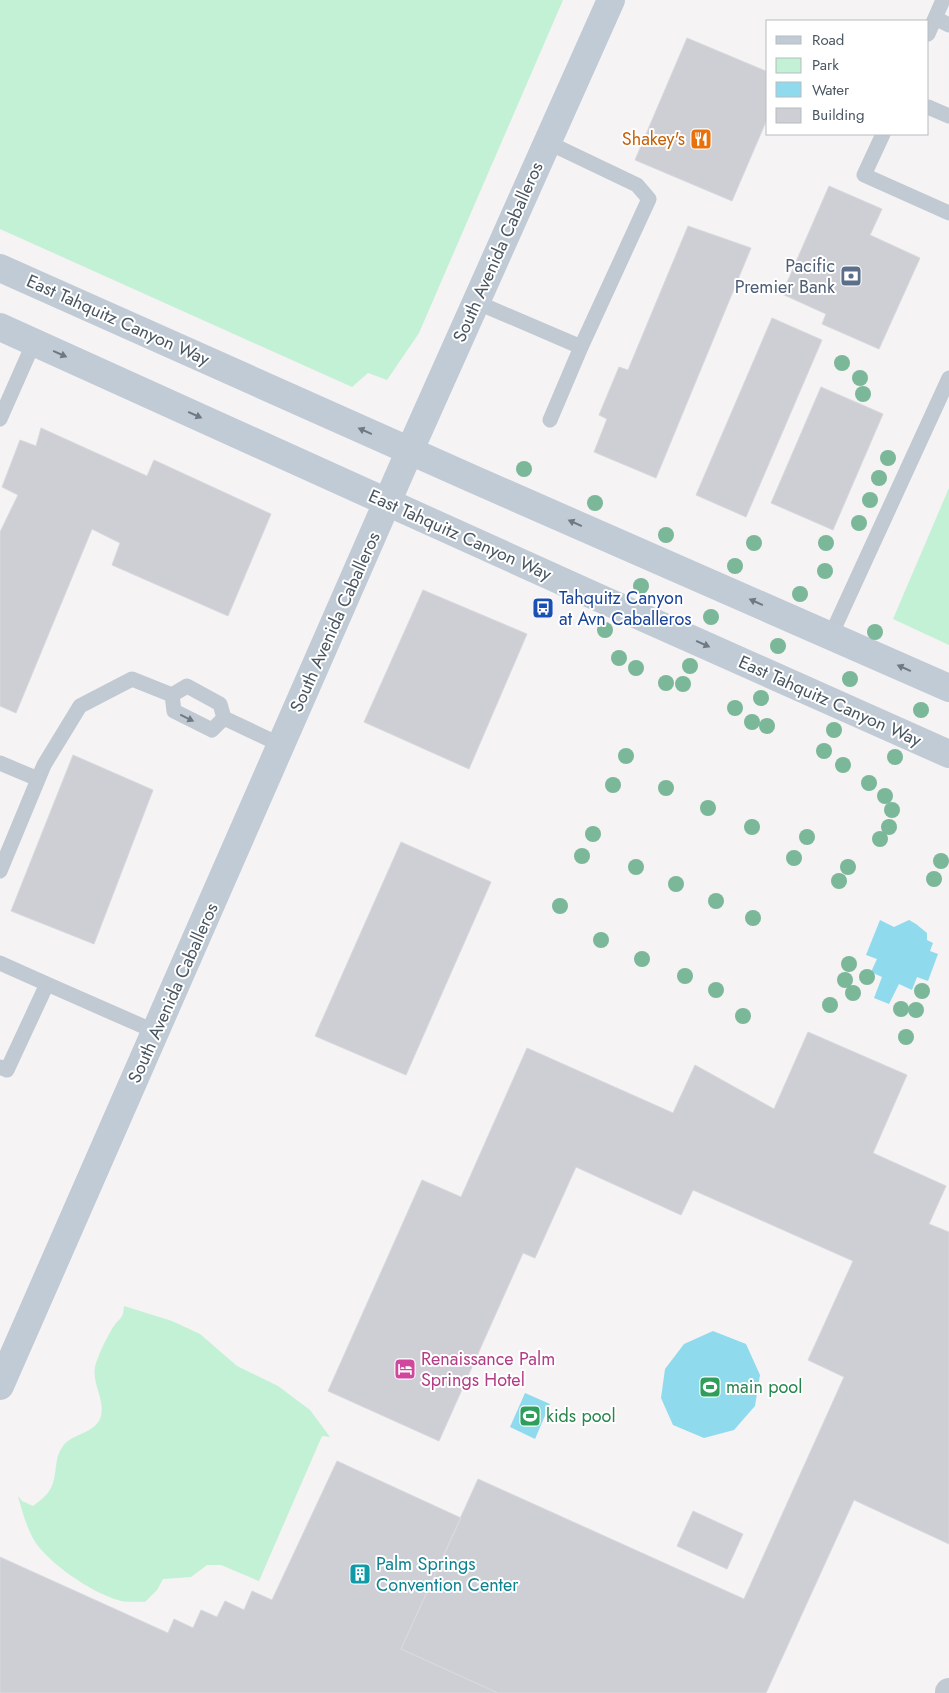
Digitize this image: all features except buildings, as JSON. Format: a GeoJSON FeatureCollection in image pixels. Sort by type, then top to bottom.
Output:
{"type":"FeatureCollection","features":[{"type":"Feature","properties":{"kind":"main road","name":"South Avenida Caballeros"},"geometry":{"type":"LineString","coordinates":[[0,1386],[387,502],[611,0]]}},
{"type":"Feature","properties":{"kind":"main road","name":"East Tahquitz Canyon Way"},"geometry":{"type":"LineString","coordinates":[[0,268],[949,688]]}},
{"type":"Feature","properties":{"kind":"main road","name":"East Tahquitz Canyon Way"},"geometry":{"type":"LineString","coordinates":[[0,327],[949,754]]}},
{"type":"Feature","properties":{"kind":"lane"},"geometry":{"type":"LineString","coordinates":[[929,32],[943,0]]}},
{"type":"Feature","properties":{"kind":"lane"},"geometry":{"type":"LineString","coordinates":[[935,18],[949,25]]}},
{"type":"Feature","properties":{"kind":"lane"},"geometry":{"type":"LineString","coordinates":[[929,107],[949,116]]}},
{"type":"Feature","properties":{"kind":"lane"},"geometry":{"type":"LineString","coordinates":[[883,135],[864,175],[949,213]]}},
{"type":"Feature","properties":{"kind":"lane"},"geometry":{"type":"LineString","coordinates":[[547,142],[638,185],[648,199],[550,420]]}},
{"type":"Feature","properties":{"kind":"lane"},"geometry":{"type":"LineString","coordinates":[[476,302],[581,347]]}},
{"type":"Feature","properties":{"kind":"lane"},"geometry":{"type":"LineString","coordinates":[[0,419],[34,342]]}},
{"type":"Feature","properties":{"kind":"lane"},"geometry":{"type":"LineString","coordinates":[[831,635],[949,378]]}},
{"type":"Feature","properties":{"kind":"lane"},"geometry":{"type":"LineString","coordinates":[[2,862],[44,765],[80,706],[132,679],[172,695]]}},
{"type":"Feature","properties":{"kind":"lane"},"geometry":{"type":"LineString","coordinates":[[172,695],[187,686],[220,704],[224,718],[281,744]]}},
{"type":"Feature","properties":{"kind":"lane"},"geometry":{"type":"LineString","coordinates":[[172,695],[174,711],[212,730],[224,718]]}},
{"type":"Feature","properties":{"kind":"lane"},"geometry":{"type":"LineString","coordinates":[[0,763],[38,779]]}},
{"type":"Feature","properties":{"kind":"lane"},"geometry":{"type":"LineString","coordinates":[[0,963],[156,1032]]}},
{"type":"Feature","properties":{"kind":"lane"},"geometry":{"type":"LineString","coordinates":[[0,1067],[7,1070],[47,984]]}},
{"type":"Feature","properties":{"kind":"green space"},"geometry":{"type":"Polygon","coordinates":[[[0,0],[563,0],[419,333],[387,380],[368,373],[352,387],[0,229],[0,0]]]}},
{"type":"Feature","properties":{"kind":"green space"},"geometry":{"type":"Polygon","coordinates":[[[949,488],[949,645],[893,619],[949,488]]]}},
{"type":"Feature","properties":{"kind":"green space"},"geometry":{"type":"Polygon","coordinates":[[[124,1306],[172,1321],[200,1334],[237,1366],[278,1386],[310,1410],[330,1437],[322,1436],[259,1581],[221,1565],[207,1565],[191,1577],[163,1579],[157,1590],[145,1602],[121,1601],[96,1591],[72,1576],[49,1558],[31,1535],[18,1496],[22,1501],[33,1506],[44,1498],[53,1483],[60,1450],[72,1438],[89,1430],[98,1422],[102,1410],[95,1380],[95,1367],[107,1337],[114,1325],[122,1317],[124,1306]]]}},
{"type":"Feature","properties":{"kind":"water"},"geometry":{"type":"Polygon","coordinates":[[[880,920],[894,927],[909,920],[916,924],[927,933],[927,940],[933,943],[930,951],[938,954],[928,981],[917,977],[912,990],[899,984],[889,1004],[874,998],[882,977],[871,972],[877,959],[866,955],[880,920]]]}},
{"type":"Feature","properties":{"kind":"water","name":"main pool"},"geometry":{"type":"Polygon","coordinates":[[[713,1331],[746,1344],[760,1375],[755,1406],[734,1430],[704,1438],[673,1425],[661,1398],[665,1369],[684,1344],[713,1331]]]}},
{"type":"Feature","properties":{"kind":"water","name":"kids pool"},"geometry":{"type":"Polygon","coordinates":[[[525,1393],[550,1404],[535,1439],[510,1427],[525,1393]]]}},
{"type":"Feature","properties":{"kind":"place","name":"Shakey's"},"geometry":{"type":"Point","coordinates":[701,139]}},
{"type":"Feature","properties":{"kind":"place","name":"Pacific Premier Bank"},"geometry":{"type":"Point","coordinates":[851,276]}},
{"type":"Feature","properties":{"kind":"place","name":"Tahquitz Canyon at Avn Caballeros"},"geometry":{"type":"Point","coordinates":[543,608]}},
{"type":"Feature","properties":{"kind":"place","name":"Renaissance Palm Springs Hotel"},"geometry":{"type":"Point","coordinates":[405,1369]}},
{"type":"Feature","properties":{"kind":"place","name":"main pool"},"geometry":{"type":"Point","coordinates":[710,1387]}},
{"type":"Feature","properties":{"kind":"place","name":"kids pool"},"geometry":{"type":"Point","coordinates":[530,1416]}},
{"type":"Feature","properties":{"kind":"place","name":"Palm Springs Convention Center"},"geometry":{"type":"Point","coordinates":[360,1574]}}]}
